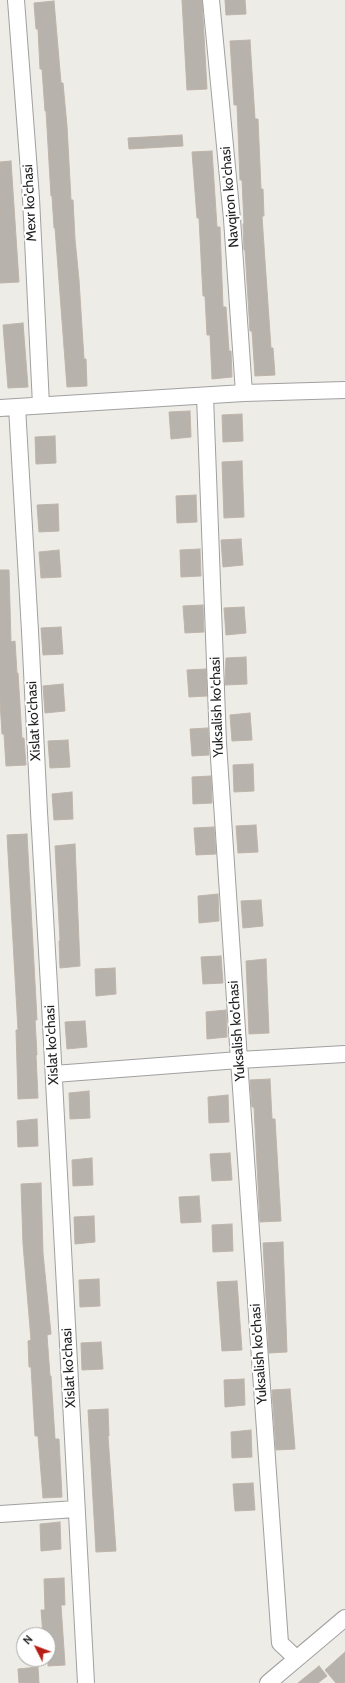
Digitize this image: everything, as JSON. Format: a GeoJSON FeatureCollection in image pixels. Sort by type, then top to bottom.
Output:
{"type":"FeatureCollection","features":[{"type":"Feature","properties":{"kind":"street","name":"Mexr ko'chasi"},"geometry":{"type":"LineString","coordinates":[[16,0],[30,198],[41,405]]}},
{"type":"Feature","properties":{"kind":"street","name":"Navqiron ko'chasi"},"geometry":{"type":"LineString","coordinates":[[211,0],[232,219],[244,393]]}},
{"type":"Feature","properties":{"kind":"street"},"geometry":{"type":"LineString","coordinates":[[0,408],[244,393],[345,390]]}},
{"type":"Feature","properties":{"kind":"street","name":"Yuksalish ko'chasi"},"geometry":{"type":"LineString","coordinates":[[205,396],[218,743],[280,1643],[296,1658]]}},
{"type":"Feature","properties":{"kind":"street","name":"Xislat ko'chasi"},"geometry":{"type":"LineString","coordinates":[[17,407],[86,1683]]}},
{"type":"Feature","properties":{"kind":"street"},"geometry":{"type":"LineString","coordinates":[[54,1074],[239,1060],[345,1054]]}},
{"type":"Feature","properties":{"kind":"street"},"geometry":{"type":"LineString","coordinates":[[0,1514],[76,1509]]}},
{"type":"Feature","properties":{"kind":"street"},"geometry":{"type":"LineString","coordinates":[[268,1683],[345,1618]]}},
{"type":"Feature","properties":{"kind":"building"},"geometry":{"type":"Polygon","coordinates":[[[182,0],[202,0],[207,89],[187,90],[182,0]]]}},
{"type":"Feature","properties":{"kind":"building"},"geometry":{"type":"Polygon","coordinates":[[[225,0],[245,0],[246,14],[226,15],[225,0]]]}},
{"type":"Feature","properties":{"kind":"building"},"geometry":{"type":"Polygon","coordinates":[[[54,1],[61,83],[63,83],[67,126],[71,200],[73,200],[87,386],[67,387],[55,228],[51,196],[46,111],[42,69],[40,69],[38,29],[36,29],[34,3],[54,1]]]}},
{"type":"Feature","properties":{"kind":"building"},"geometry":{"type":"Polygon","coordinates":[[[250,40],[255,119],[258,119],[261,189],[263,189],[264,216],[262,216],[271,348],[273,348],[275,375],[255,376],[244,250],[242,180],[240,180],[237,105],[234,105],[230,41],[250,40]]]}},
{"type":"Feature","properties":{"kind":"building"},"geometry":{"type":"Polygon","coordinates":[[[182,135],[183,146],[129,149],[128,138],[182,135]]]}},
{"type":"Feature","properties":{"kind":"building"},"geometry":{"type":"Polygon","coordinates":[[[212,151],[217,227],[220,227],[223,307],[226,307],[229,351],[231,351],[232,377],[212,379],[210,335],[207,335],[205,296],[203,296],[199,218],[197,218],[192,152],[212,151]]]}},
{"type":"Feature","properties":{"kind":"building"},"geometry":{"type":"Polygon","coordinates":[[[11,161],[19,282],[0,283],[0,162],[11,161]]]}},
{"type":"Feature","properties":{"kind":"building"},"geometry":{"type":"Polygon","coordinates":[[[23,323],[28,387],[8,388],[3,325],[23,323]]]}},
{"type":"Feature","properties":{"kind":"building"},"geometry":{"type":"Polygon","coordinates":[[[190,411],[191,437],[171,439],[169,412],[190,411]]]}},
{"type":"Feature","properties":{"kind":"building"},"geometry":{"type":"Polygon","coordinates":[[[242,414],[243,441],[223,442],[222,415],[242,414]]]}},
{"type":"Feature","properties":{"kind":"building"},"geometry":{"type":"Polygon","coordinates":[[[55,436],[56,463],[36,464],[35,437],[55,436]]]}},
{"type":"Feature","properties":{"kind":"building"},"geometry":{"type":"Polygon","coordinates":[[[242,461],[244,517],[224,518],[222,462],[242,461]]]}},
{"type":"Feature","properties":{"kind":"building"},"geometry":{"type":"Polygon","coordinates":[[[196,495],[197,522],[177,523],[176,496],[196,495]]]}},
{"type":"Feature","properties":{"kind":"building"},"geometry":{"type":"Polygon","coordinates":[[[58,504],[59,531],[39,532],[37,505],[58,504]]]}},
{"type":"Feature","properties":{"kind":"building"},"geometry":{"type":"Polygon","coordinates":[[[241,539],[243,565],[223,567],[221,540],[241,539]]]}},
{"type":"Feature","properties":{"kind":"building"},"geometry":{"type":"Polygon","coordinates":[[[200,549],[201,576],[181,577],[180,550],[200,549]]]}},
{"type":"Feature","properties":{"kind":"building"},"geometry":{"type":"Polygon","coordinates":[[[59,550],[61,577],[41,578],[39,552],[59,550]]]}},
{"type":"Feature","properties":{"kind":"building"},"geometry":{"type":"Polygon","coordinates":[[[0,570],[9,570],[11,642],[15,641],[22,738],[24,738],[26,765],[6,766],[0,701],[0,570]]]}},
{"type":"Feature","properties":{"kind":"building"},"geometry":{"type":"Polygon","coordinates":[[[203,605],[204,632],[185,633],[183,606],[203,605]]]}},
{"type":"Feature","properties":{"kind":"building"},"geometry":{"type":"Polygon","coordinates":[[[244,607],[246,633],[226,635],[224,608],[244,607]]]}},
{"type":"Feature","properties":{"kind":"building"},"geometry":{"type":"Polygon","coordinates":[[[61,627],[63,654],[43,655],[41,628],[61,627]]]}},
{"type":"Feature","properties":{"kind":"building"},"geometry":{"type":"Polygon","coordinates":[[[246,657],[247,684],[225,685],[226,658],[246,657]]]}},
{"type":"Feature","properties":{"kind":"building"},"geometry":{"type":"Polygon","coordinates":[[[206,669],[207,696],[189,697],[187,670],[206,669]]]}},
{"type":"Feature","properties":{"kind":"building"},"geometry":{"type":"Polygon","coordinates":[[[63,684],[65,711],[45,713],[43,686],[63,684]]]}},
{"type":"Feature","properties":{"kind":"building"},"geometry":{"type":"Polygon","coordinates":[[[250,713],[252,740],[232,741],[230,715],[250,713]]]}},
{"type":"Feature","properties":{"kind":"building"},"geometry":{"type":"Polygon","coordinates":[[[208,728],[209,755],[192,756],[190,729],[208,728]]]}},
{"type":"Feature","properties":{"kind":"building"},"geometry":{"type":"Polygon","coordinates":[[[68,740],[70,767],[50,768],[48,741],[68,740]]]}},
{"type":"Feature","properties":{"kind":"building"},"geometry":{"type":"Polygon","coordinates":[[[253,764],[254,791],[234,792],[233,765],[253,764]]]}},
{"type":"Feature","properties":{"kind":"building"},"geometry":{"type":"Polygon","coordinates":[[[211,776],[212,803],[193,804],[192,777],[211,776]]]}},
{"type":"Feature","properties":{"kind":"building"},"geometry":{"type":"Polygon","coordinates":[[[72,792],[73,819],[54,820],[52,794],[72,792]]]}},
{"type":"Feature","properties":{"kind":"building"},"geometry":{"type":"Polygon","coordinates":[[[256,825],[258,852],[238,853],[236,826],[256,825]]]}},
{"type":"Feature","properties":{"kind":"building"},"geometry":{"type":"Polygon","coordinates":[[[214,827],[216,854],[196,855],[194,828],[214,827]]]}},
{"type":"Feature","properties":{"kind":"building"},"geometry":{"type":"Polygon","coordinates":[[[27,834],[37,1020],[35,1020],[38,1098],[18,1099],[16,1030],[18,1030],[7,835],[27,834]]]}},
{"type":"Feature","properties":{"kind":"building"},"geometry":{"type":"Polygon","coordinates":[[[75,844],[80,966],[60,968],[55,846],[75,844]]]}},
{"type":"Feature","properties":{"kind":"building"},"geometry":{"type":"Polygon","coordinates":[[[218,894],[219,921],[199,923],[198,896],[218,894]]]}},
{"type":"Feature","properties":{"kind":"building"},"geometry":{"type":"Polygon","coordinates":[[[261,900],[263,926],[243,928],[241,901],[261,900]]]}},
{"type":"Feature","properties":{"kind":"building"},"geometry":{"type":"Polygon","coordinates":[[[221,956],[223,983],[203,984],[201,957],[221,956]]]}},
{"type":"Feature","properties":{"kind":"building"},"geometry":{"type":"Polygon","coordinates":[[[266,959],[269,1033],[249,1034],[246,961],[266,959]]]}},
{"type":"Feature","properties":{"kind":"building"},"geometry":{"type":"Polygon","coordinates":[[[115,968],[116,994],[96,996],[95,969],[115,968]]]}},
{"type":"Feature","properties":{"kind":"building"},"geometry":{"type":"Polygon","coordinates":[[[226,1010],[227,1037],[207,1039],[206,1012],[226,1010]]]}},
{"type":"Feature","properties":{"kind":"building"},"geometry":{"type":"Polygon","coordinates":[[[85,1021],[87,1047],[67,1049],[65,1022],[85,1021]]]}},
{"type":"Feature","properties":{"kind":"building"},"geometry":{"type":"Polygon","coordinates":[[[270,1079],[272,1119],[275,1119],[281,1221],[260,1222],[254,1107],[252,1107],[250,1080],[270,1079]]]}},
{"type":"Feature","properties":{"kind":"building"},"geometry":{"type":"Polygon","coordinates":[[[89,1091],[90,1118],[70,1119],[69,1093],[89,1091]]]}},
{"type":"Feature","properties":{"kind":"building"},"geometry":{"type":"Polygon","coordinates":[[[228,1095],[229,1122],[209,1123],[208,1097],[228,1095]]]}},
{"type":"Feature","properties":{"kind":"building"},"geometry":{"type":"Polygon","coordinates":[[[37,1119],[38,1146],[18,1147],[17,1121],[37,1119]]]}},
{"type":"Feature","properties":{"kind":"building"},"geometry":{"type":"Polygon","coordinates":[[[230,1153],[232,1180],[212,1181],[210,1154],[230,1153]]]}},
{"type":"Feature","properties":{"kind":"building"},"geometry":{"type":"Polygon","coordinates":[[[92,1158],[93,1185],[73,1186],[72,1160],[92,1158]]]}},
{"type":"Feature","properties":{"kind":"building"},"geometry":{"type":"Polygon","coordinates":[[[41,1183],[43,1253],[51,1334],[47,1335],[55,1439],[59,1439],[62,1497],[43,1498],[38,1436],[35,1436],[31,1367],[29,1367],[28,1341],[31,1340],[23,1244],[21,1184],[41,1183]]]}},
{"type":"Feature","properties":{"kind":"building"},"geometry":{"type":"Polygon","coordinates":[[[199,1196],[201,1222],[181,1223],[179,1197],[199,1196]]]}},
{"type":"Feature","properties":{"kind":"building"},"geometry":{"type":"Polygon","coordinates":[[[94,1216],[95,1242],[75,1244],[74,1217],[94,1216]]]}},
{"type":"Feature","properties":{"kind":"building"},"geometry":{"type":"Polygon","coordinates":[[[232,1224],[233,1251],[213,1252],[212,1225],[232,1224]]]}},
{"type":"Feature","properties":{"kind":"building"},"geometry":{"type":"Polygon","coordinates":[[[283,1242],[287,1352],[269,1353],[263,1243],[283,1242]]]}},
{"type":"Feature","properties":{"kind":"building"},"geometry":{"type":"Polygon","coordinates":[[[99,1279],[100,1306],[80,1307],[79,1280],[99,1279]]]}},
{"type":"Feature","properties":{"kind":"building"},"geometry":{"type":"Polygon","coordinates":[[[237,1281],[242,1350],[222,1351],[217,1282],[237,1281]]]}},
{"type":"Feature","properties":{"kind":"building"},"geometry":{"type":"Polygon","coordinates":[[[101,1342],[103,1369],[82,1370],[81,1343],[101,1342]]]}},
{"type":"Feature","properties":{"kind":"building"},"geometry":{"type":"Polygon","coordinates":[[[244,1379],[245,1405],[225,1407],[224,1380],[244,1379]]]}},
{"type":"Feature","properties":{"kind":"building"},"geometry":{"type":"Polygon","coordinates":[[[290,1389],[295,1449],[276,1450],[272,1390],[290,1389]]]}},
{"type":"Feature","properties":{"kind":"building"},"geometry":{"type":"Polygon","coordinates":[[[108,1409],[108,1436],[116,1551],[96,1552],[88,1410],[108,1409]]]}},
{"type":"Feature","properties":{"kind":"building"},"geometry":{"type":"Polygon","coordinates":[[[251,1430],[252,1457],[232,1458],[231,1432],[251,1430]]]}},
{"type":"Feature","properties":{"kind":"building"},"geometry":{"type":"Polygon","coordinates":[[[253,1483],[255,1510],[235,1511],[233,1484],[253,1483]]]}},
{"type":"Feature","properties":{"kind":"building"},"geometry":{"type":"Polygon","coordinates":[[[60,1522],[61,1549],[41,1551],[40,1524],[60,1522]]]}},
{"type":"Feature","properties":{"kind":"building"},"geometry":{"type":"Polygon","coordinates":[[[64,1578],[65,1605],[61,1605],[65,1665],[56,1666],[56,1627],[42,1627],[41,1610],[45,1610],[44,1579],[64,1578]]]}},
{"type":"Feature","properties":{"kind":"building"},"geometry":{"type":"Polygon","coordinates":[[[345,1652],[345,1683],[336,1683],[325,1670],[345,1652]]]}},
{"type":"Feature","properties":{"kind":"building"},"geometry":{"type":"Polygon","coordinates":[[[319,1666],[327,1676],[318,1683],[298,1683],[319,1666]]]}},
{"type":"Feature","properties":{"kind":"building"},"geometry":{"type":"Polygon","coordinates":[[[38,1667],[39,1683],[19,1683],[18,1669],[38,1667]]]}}]}
